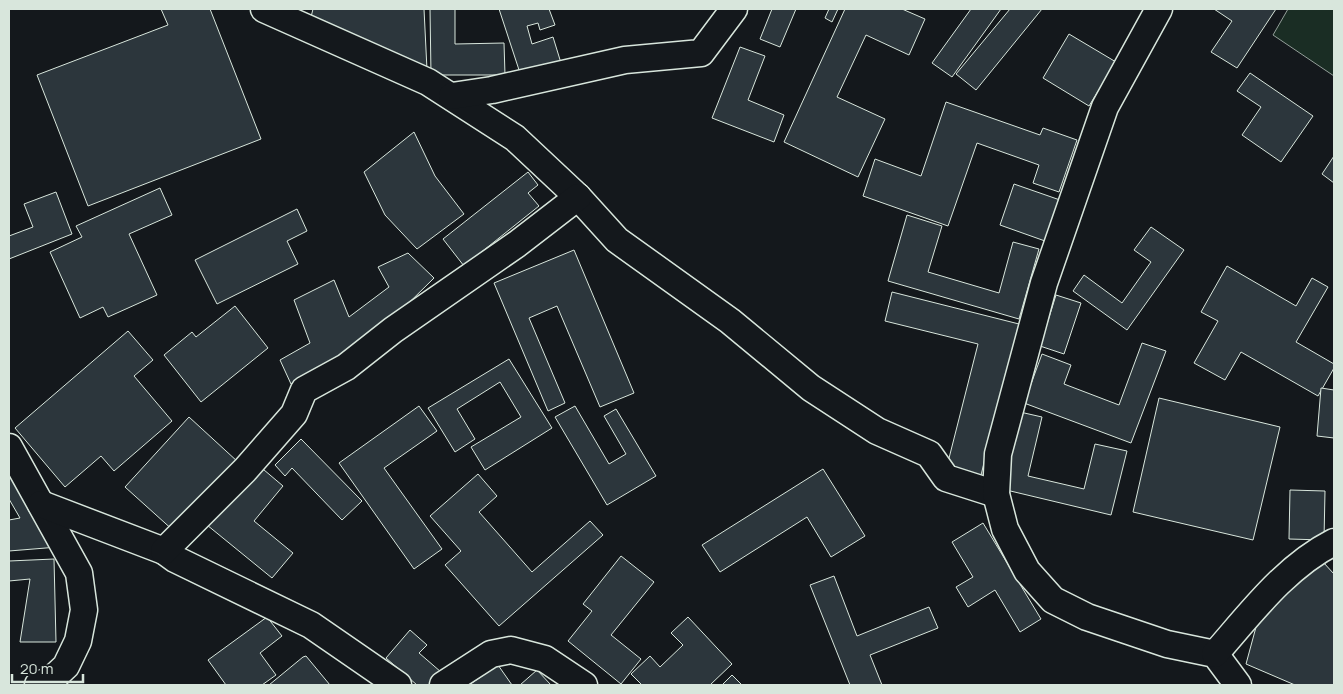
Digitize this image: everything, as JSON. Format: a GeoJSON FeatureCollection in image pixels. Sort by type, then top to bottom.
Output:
{"type":"FeatureCollection","features":[{"type":"Feature","properties":{"kind":"street"},"geometry":{"type":"LineString","coordinates":[[264,9],[428,82],[452,96],[515,138],[578,197],[617,240],[730,321],[811,388],[877,431],[928,454],[946,478],[996,494]]}},
{"type":"Feature","properties":{"kind":"street"},"geometry":{"type":"LineString","coordinates":[[452,96],[492,90],[626,60],[701,53],[734,9]]}},
{"type":"Feature","properties":{"kind":"street"},"geometry":{"type":"LineString","coordinates":[[1159,9],[1105,107],[1044,283],[998,454],[996,494],[1005,529],[1028,570],[1054,600],[1087,617],[1167,644],[1215,654],[1238,685]]}},
{"type":"Feature","properties":{"kind":"street"},"geometry":{"type":"LineString","coordinates":[[164,551],[251,463],[294,414],[304,390],[346,367],[393,330],[517,244],[578,197]]}},
{"type":"Feature","properties":{"kind":"street"},"geometry":{"type":"LineString","coordinates":[[9,447],[79,573],[84,610],[78,641],[66,666],[51,680],[38,685]]}},
{"type":"Feature","properties":{"kind":"street"},"geometry":{"type":"LineString","coordinates":[[41,504],[164,551],[175,559],[311,625],[398,685]]}},
{"type":"Feature","properties":{"kind":"street"},"geometry":{"type":"LineString","coordinates":[[1215,654],[1280,580],[1316,551],[1334,542]]}},
{"type":"Feature","properties":{"kind":"street"},"geometry":{"type":"LineString","coordinates":[[444,685],[491,654],[511,650],[545,659],[584,685]]}},
{"type":"Feature","properties":{"kind":"green space"},"geometry":{"type":"Polygon","coordinates":[[[1288,9],[1334,9],[1334,76],[1273,35],[1288,9]]]}},
{"type":"Feature","properties":{"kind":"building"},"geometry":{"type":"Polygon","coordinates":[[[161,9],[210,9],[261,139],[88,206],[37,75],[168,25],[161,9]]]}},
{"type":"Feature","properties":{"kind":"building"},"geometry":{"type":"Polygon","coordinates":[[[313,9],[424,9],[427,70],[309,25],[313,9]]]}},
{"type":"Feature","properties":{"kind":"building"},"geometry":{"type":"Polygon","coordinates":[[[430,9],[455,9],[455,44],[504,43],[505,75],[431,75],[430,9]]]}},
{"type":"Feature","properties":{"kind":"building"},"geometry":{"type":"Polygon","coordinates":[[[499,9],[549,9],[555,25],[540,30],[538,23],[527,26],[532,44],[553,37],[561,63],[521,76],[499,9]]]}},
{"type":"Feature","properties":{"kind":"building"},"geometry":{"type":"Polygon","coordinates":[[[772,9],[796,9],[780,47],[760,39],[772,9]]]}},
{"type":"Feature","properties":{"kind":"building"},"geometry":{"type":"Polygon","coordinates":[[[829,9],[838,9],[832,22],[825,18],[829,9]]]}},
{"type":"Feature","properties":{"kind":"building"},"geometry":{"type":"Polygon","coordinates":[[[845,9],[902,9],[925,19],[909,55],[866,35],[837,97],[885,119],[858,177],[784,142],[845,9]]]}},
{"type":"Feature","properties":{"kind":"building"},"geometry":{"type":"Polygon","coordinates":[[[971,9],[1001,9],[952,77],[932,63],[971,9]]]}},
{"type":"Feature","properties":{"kind":"building"},"geometry":{"type":"Polygon","coordinates":[[[1010,9],[1042,9],[976,90],[956,74],[1010,9]]]}},
{"type":"Feature","properties":{"kind":"building"},"geometry":{"type":"Polygon","coordinates":[[[1214,9],[1276,9],[1237,68],[1211,52],[1232,21],[1214,9]]]}},
{"type":"Feature","properties":{"kind":"building"},"geometry":{"type":"Polygon","coordinates":[[[1069,34],[1116,62],[1089,106],[1043,78],[1069,34]]]}},
{"type":"Feature","properties":{"kind":"building"},"geometry":{"type":"Polygon","coordinates":[[[740,47],[765,56],[748,100],[784,115],[774,142],[712,118],[740,47]]]}},
{"type":"Feature","properties":{"kind":"building"},"geometry":{"type":"Polygon","coordinates":[[[1250,73],[1313,116],[1281,162],[1242,135],[1261,107],[1237,91],[1250,73]]]}},
{"type":"Feature","properties":{"kind":"building"},"geometry":{"type":"Polygon","coordinates":[[[946,102],[1040,135],[1043,128],[1077,140],[1059,192],[1033,183],[1039,165],[977,143],[948,226],[863,196],[875,159],[921,176],[946,102]]]}},
{"type":"Feature","properties":{"kind":"building"},"geometry":{"type":"Polygon","coordinates":[[[414,132],[435,176],[464,214],[417,249],[385,215],[364,172],[414,132]]]}},
{"type":"Feature","properties":{"kind":"building"},"geometry":{"type":"Polygon","coordinates":[[[1334,156],[1334,183],[1322,174],[1334,156]]]}},
{"type":"Feature","properties":{"kind":"building"},"geometry":{"type":"Polygon","coordinates":[[[528,172],[538,185],[528,193],[539,206],[464,266],[443,239],[528,172]]]}},
{"type":"Feature","properties":{"kind":"building"},"geometry":{"type":"Polygon","coordinates":[[[1014,184],[1060,200],[1045,241],[1000,225],[1014,184]]]}},
{"type":"Feature","properties":{"kind":"building"},"geometry":{"type":"Polygon","coordinates":[[[160,188],[172,215],[129,234],[157,295],[108,317],[103,307],[80,318],[50,252],[82,237],[76,226],[160,188]]]}},
{"type":"Feature","properties":{"kind":"building"},"geometry":{"type":"Polygon","coordinates":[[[56,192],[72,234],[9,259],[9,236],[33,227],[24,204],[56,192]]]}},
{"type":"Feature","properties":{"kind":"building"},"geometry":{"type":"Polygon","coordinates":[[[297,209],[307,231],[287,241],[298,264],[217,304],[195,260],[297,209]]]}},
{"type":"Feature","properties":{"kind":"building"},"geometry":{"type":"Polygon","coordinates":[[[907,215],[942,226],[928,272],[999,293],[1013,242],[1039,249],[1019,319],[888,281],[907,215]]]}},
{"type":"Feature","properties":{"kind":"building"},"geometry":{"type":"Polygon","coordinates":[[[1151,227],[1184,250],[1127,330],[1073,291],[1084,275],[1122,303],[1151,262],[1134,250],[1151,227]]]}},
{"type":"Feature","properties":{"kind":"building"},"geometry":{"type":"Polygon","coordinates":[[[574,250],[634,393],[600,407],[557,306],[529,318],[565,403],[548,411],[494,283],[574,250]]]}},
{"type":"Feature","properties":{"kind":"building"},"geometry":{"type":"Polygon","coordinates":[[[408,253],[434,278],[353,358],[291,384],[280,360],[310,343],[294,300],[334,280],[349,317],[389,287],[378,267],[408,253]]]}},
{"type":"Feature","properties":{"kind":"building"},"geometry":{"type":"Polygon","coordinates":[[[1227,266],[1296,306],[1312,278],[1328,287],[1296,342],[1334,364],[1334,368],[1318,396],[1241,352],[1225,380],[1194,363],[1218,321],[1201,312],[1227,266]]]}},
{"type":"Feature","properties":{"kind":"building"},"geometry":{"type":"Polygon","coordinates":[[[892,292],[1019,324],[980,479],[946,470],[978,344],[885,321],[892,292]]]}},
{"type":"Feature","properties":{"kind":"building"},"geometry":{"type":"Polygon","coordinates":[[[1056,295],[1081,303],[1064,354],[1040,346],[1056,295]]]}},
{"type":"Feature","properties":{"kind":"building"},"geometry":{"type":"Polygon","coordinates":[[[235,306],[268,348],[201,402],[164,355],[192,332],[196,337],[235,306]]]}},
{"type":"Feature","properties":{"kind":"building"},"geometry":{"type":"Polygon","coordinates":[[[128,331],[153,360],[134,376],[172,421],[114,471],[101,456],[65,487],[15,428],[128,331]]]}},
{"type":"Feature","properties":{"kind":"building"},"geometry":{"type":"Polygon","coordinates":[[[1142,343],[1166,351],[1131,443],[1024,403],[1042,354],[1071,365],[1064,384],[1119,405],[1142,343]]]}},
{"type":"Feature","properties":{"kind":"building"},"geometry":{"type":"Polygon","coordinates":[[[509,359],[552,428],[485,470],[471,447],[521,417],[500,382],[457,409],[475,439],[455,452],[428,408],[509,359]]]}},
{"type":"Feature","properties":{"kind":"building"},"geometry":{"type":"Polygon","coordinates":[[[1321,388],[1334,390],[1334,438],[1317,436],[1321,388]]]}},
{"type":"Feature","properties":{"kind":"building"},"geometry":{"type":"Polygon","coordinates":[[[1159,398],[1280,427],[1253,540],[1133,512],[1159,398]]]}},
{"type":"Feature","properties":{"kind":"building"},"geometry":{"type":"Polygon","coordinates":[[[419,406],[437,431],[384,468],[442,549],[414,569],[339,463],[419,406]]]}},
{"type":"Feature","properties":{"kind":"building"},"geometry":{"type":"Polygon","coordinates":[[[575,406],[609,464],[626,454],[604,416],[616,409],[656,476],[607,505],[555,417],[575,406]]]}},
{"type":"Feature","properties":{"kind":"building"},"geometry":{"type":"Polygon","coordinates":[[[1020,412],[1042,417],[1028,476],[1084,489],[1095,444],[1127,451],[1111,515],[1002,489],[1020,412]]]}},
{"type":"Feature","properties":{"kind":"building"},"geometry":{"type":"Polygon","coordinates":[[[189,417],[238,462],[175,532],[125,487],[189,417]]]}},
{"type":"Feature","properties":{"kind":"building"},"geometry":{"type":"Polygon","coordinates":[[[301,439],[362,501],[342,520],[292,468],[285,476],[275,465],[301,439]]]}},
{"type":"Feature","properties":{"kind":"building"},"geometry":{"type":"Polygon","coordinates":[[[257,464],[283,486],[254,521],[293,553],[272,578],[207,525],[257,464]]]}},
{"type":"Feature","properties":{"kind":"building"},"geometry":{"type":"Polygon","coordinates":[[[823,469],[865,536],[831,557],[807,517],[720,572],[702,545],[823,469]]]}},
{"type":"Feature","properties":{"kind":"building"},"geometry":{"type":"Polygon","coordinates":[[[14,474],[58,547],[9,551],[9,520],[20,518],[9,499],[9,478],[14,474]]]}},
{"type":"Feature","properties":{"kind":"building"},"geometry":{"type":"Polygon","coordinates":[[[478,474],[497,496],[479,512],[532,572],[590,521],[603,535],[499,626],[445,565],[461,551],[430,516],[478,474]]]}},
{"type":"Feature","properties":{"kind":"building"},"geometry":{"type":"Polygon","coordinates":[[[1290,490],[1325,491],[1324,540],[1289,539],[1290,490]]]}},
{"type":"Feature","properties":{"kind":"building"},"geometry":{"type":"Polygon","coordinates":[[[983,523],[1041,619],[1020,632],[995,590],[968,607],[956,587],[973,577],[952,542],[983,523]]]}},
{"type":"Feature","properties":{"kind":"building"},"geometry":{"type":"Polygon","coordinates":[[[621,556],[654,582],[611,635],[641,659],[621,684],[568,641],[592,611],[583,604],[621,556]]]}},
{"type":"Feature","properties":{"kind":"building"},"geometry":{"type":"Polygon","coordinates":[[[54,559],[56,642],[20,642],[30,579],[9,581],[9,561],[54,559]]]}},
{"type":"Feature","properties":{"kind":"building"},"geometry":{"type":"Polygon","coordinates":[[[1323,562],[1334,574],[1334,685],[1295,685],[1246,664],[1259,616],[1323,562]]]}},
{"type":"Feature","properties":{"kind":"building"},"geometry":{"type":"Polygon","coordinates":[[[834,576],[857,636],[929,607],[938,628],[870,655],[882,685],[850,685],[810,585],[834,576]]]}},
{"type":"Feature","properties":{"kind":"building"},"geometry":{"type":"Polygon","coordinates":[[[267,617],[282,636],[260,653],[276,675],[262,685],[226,685],[208,660],[267,617]]]}},
{"type":"Feature","properties":{"kind":"building"},"geometry":{"type":"Polygon","coordinates":[[[688,617],[732,664],[710,685],[642,685],[631,674],[650,656],[660,667],[683,645],[671,633],[688,617]]]}},
{"type":"Feature","properties":{"kind":"building"},"geometry":{"type":"Polygon","coordinates":[[[410,630],[427,645],[419,653],[441,672],[430,685],[417,685],[386,658],[410,630]]]}},
{"type":"Feature","properties":{"kind":"building"},"geometry":{"type":"Polygon","coordinates":[[[306,656],[330,685],[269,685],[303,657],[306,656]]]}},
{"type":"Feature","properties":{"kind":"building"},"geometry":{"type":"Polygon","coordinates":[[[498,665],[512,685],[469,685],[498,665]]]}},
{"type":"Feature","properties":{"kind":"building"},"geometry":{"type":"Polygon","coordinates":[[[537,670],[551,685],[520,685],[537,670]]]}},
{"type":"Feature","properties":{"kind":"building"},"geometry":{"type":"Polygon","coordinates":[[[732,675],[742,685],[722,685],[732,675]]]}}]}
